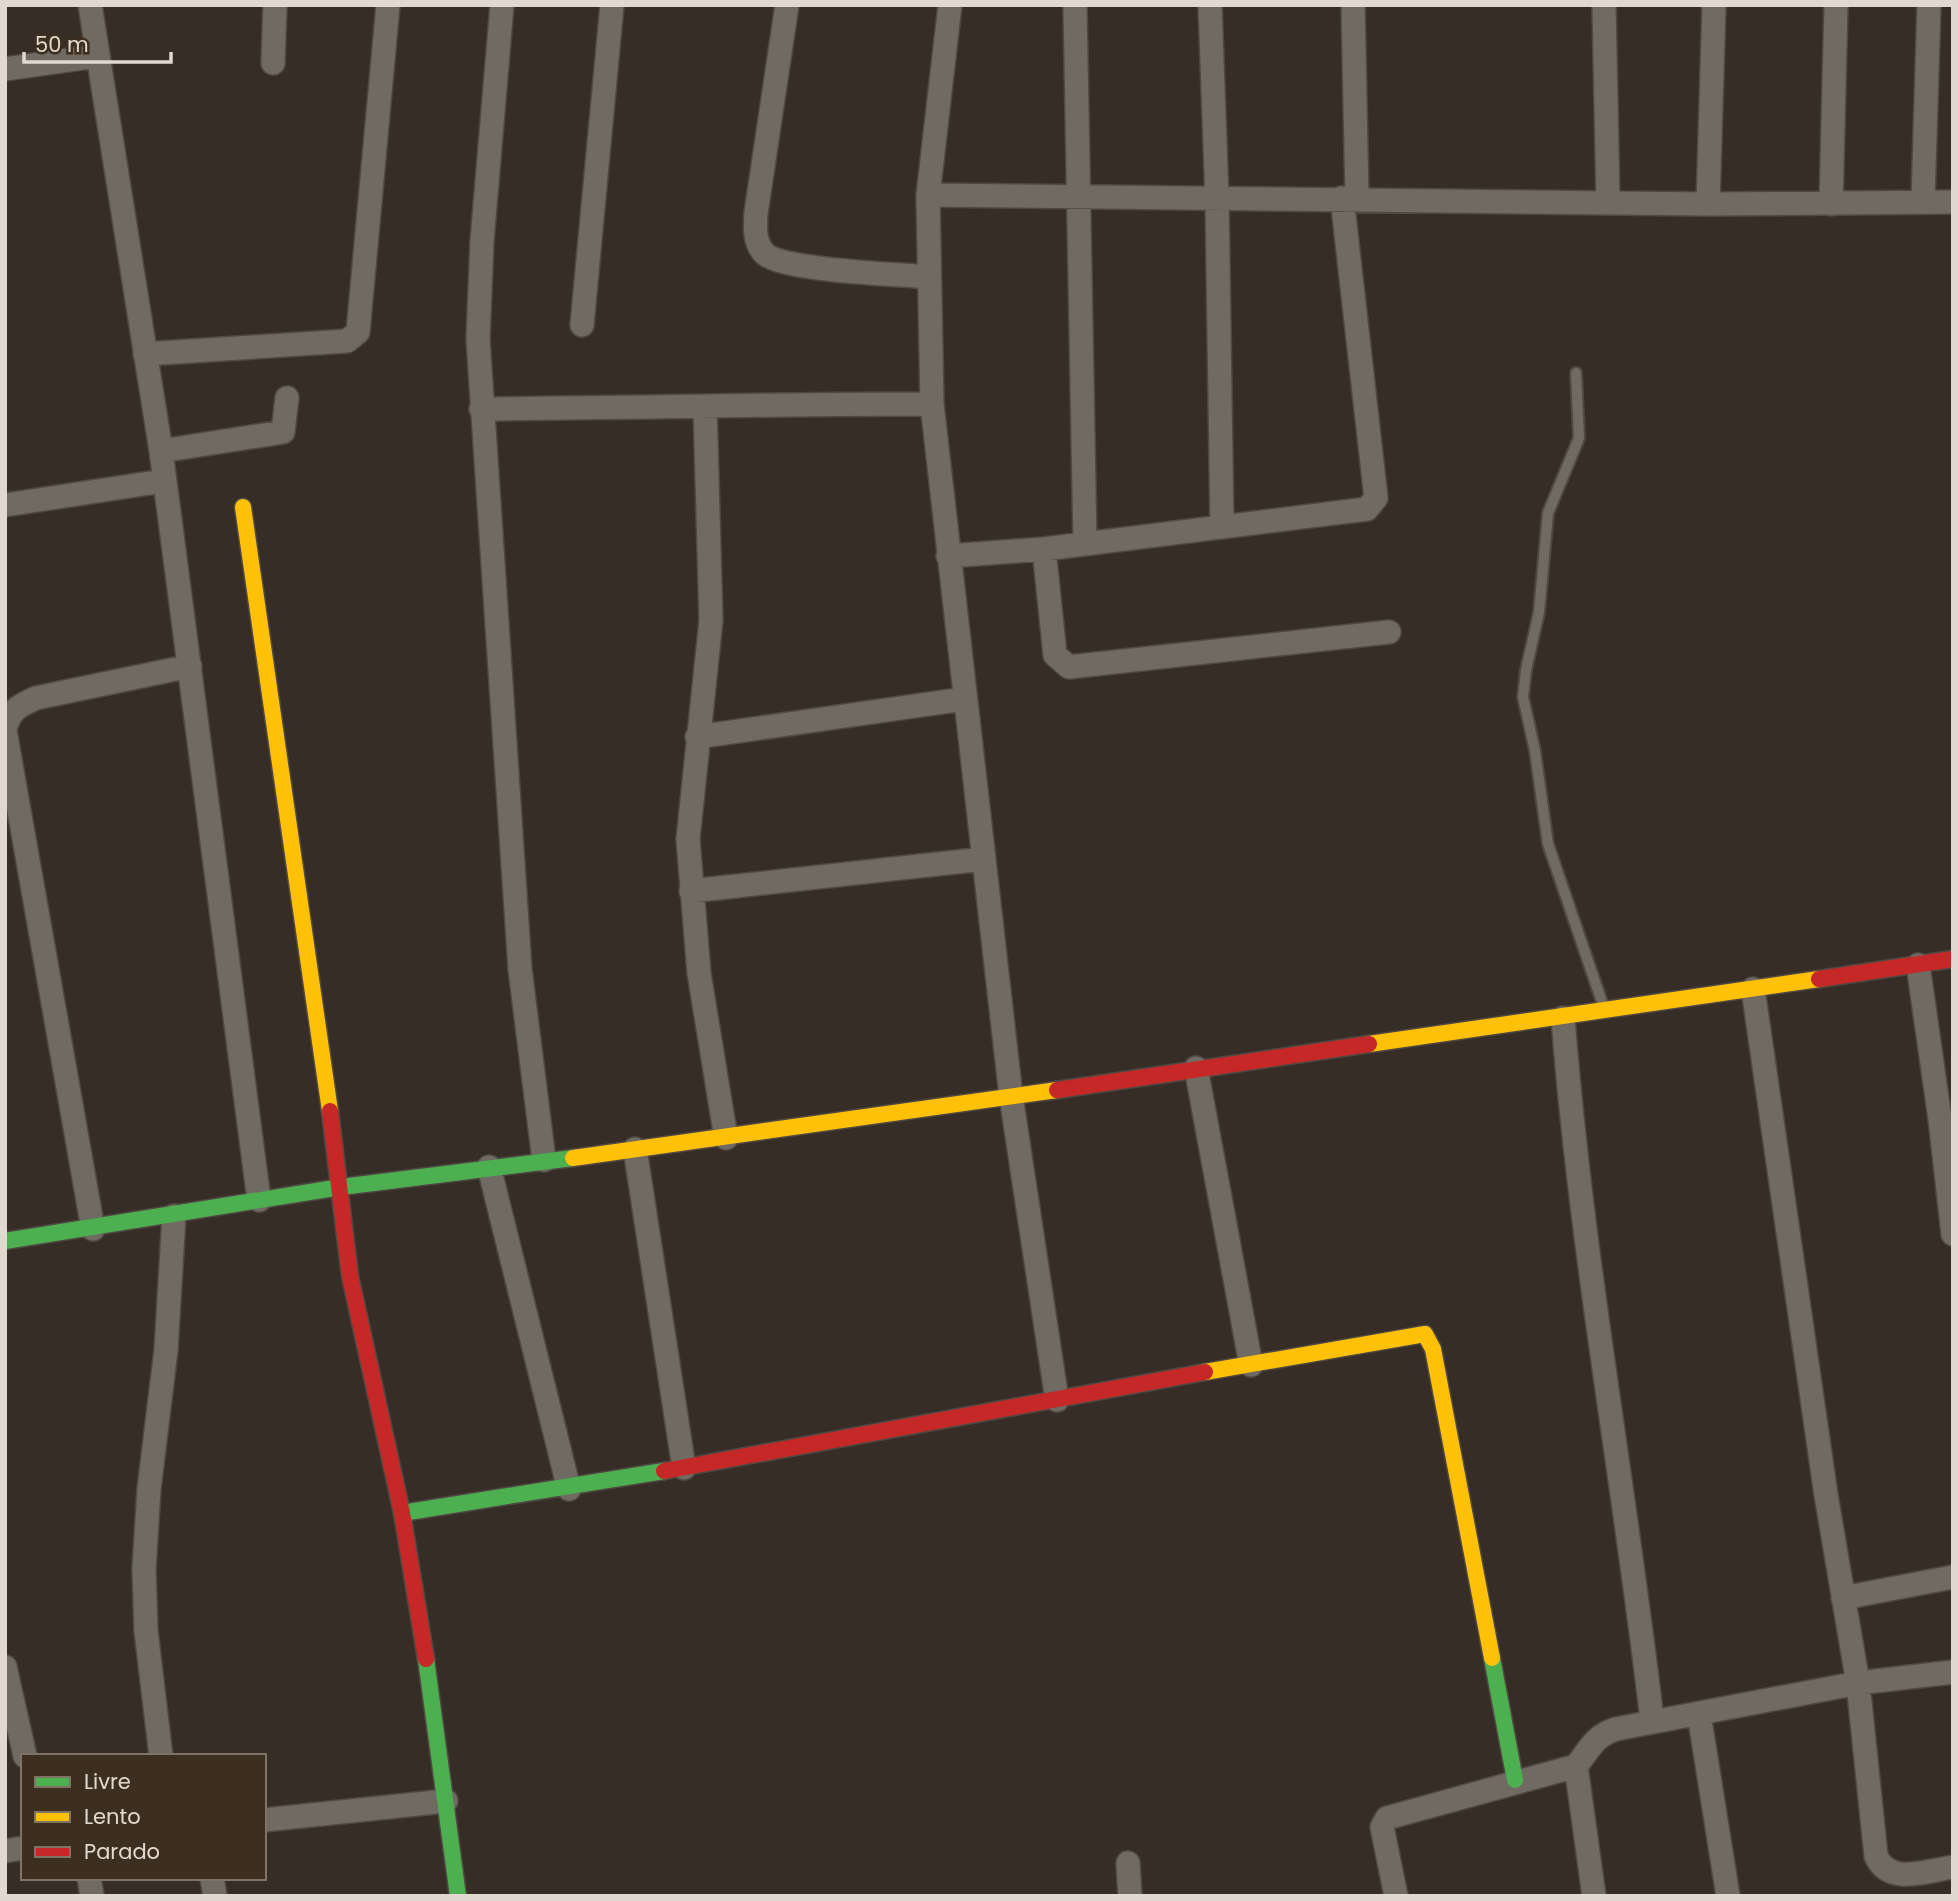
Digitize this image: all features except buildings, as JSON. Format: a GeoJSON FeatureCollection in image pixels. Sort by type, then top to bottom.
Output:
{"type":"FeatureCollection","features":[{"type":"Feature","properties":{"kind":"street"},"geometry":{"type":"LineString","coordinates":[[90,5],[160,451],[259,1200]]}},
{"type":"Feature","properties":{"kind":"street"},"geometry":{"type":"LineString","coordinates":[[273,63],[275,5]]}},
{"type":"Feature","properties":{"kind":"street"},"geometry":{"type":"LineString","coordinates":[[145,354],[354,338],[358,332],[388,5]]}},
{"type":"Feature","properties":{"kind":"street"},"geometry":{"type":"LineString","coordinates":[[502,5],[482,241],[478,339],[520,970],[544,1160]]}},
{"type":"Feature","properties":{"kind":"street"},"geometry":{"type":"LineString","coordinates":[[582,325],[612,5]]}},
{"type":"Feature","properties":{"kind":"street"},"geometry":{"type":"LineString","coordinates":[[787,5],[756,213],[755,237],[764,253],[777,261],[928,277]]}},
{"type":"Feature","properties":{"kind":"street"},"geometry":{"type":"LineString","coordinates":[[950,5],[928,195],[932,404],[1011,1096],[1057,1400]]}},
{"type":"Feature","properties":{"kind":"street"},"geometry":{"type":"LineString","coordinates":[[1075,5],[1076,198],[1085,544]]}},
{"type":"Feature","properties":{"kind":"street"},"geometry":{"type":"LineString","coordinates":[[1210,5],[1217,199],[1222,527]]}},
{"type":"Feature","properties":{"kind":"street"},"geometry":{"type":"LineString","coordinates":[[948,556],[1044,549],[1367,509],[1376,498],[1349,198],[1353,5]]}},
{"type":"Feature","properties":{"kind":"street"},"geometry":{"type":"LineString","coordinates":[[1604,5],[1608,202]]}},
{"type":"Feature","properties":{"kind":"street"},"geometry":{"type":"LineString","coordinates":[[1708,204],[1714,5]]}},
{"type":"Feature","properties":{"kind":"street"},"geometry":{"type":"LineString","coordinates":[[1830,204],[1836,5]]}},
{"type":"Feature","properties":{"kind":"street"},"geometry":{"type":"LineString","coordinates":[[1923,200],[1929,5]]}},
{"type":"Feature","properties":{"kind":"street"},"geometry":{"type":"LineString","coordinates":[[5,69],[97,56]]}},
{"type":"Feature","properties":{"kind":"street"},"geometry":{"type":"LineString","coordinates":[[928,195],[1708,204],[1830,204],[1923,200],[1953,202]]}},
{"type":"Feature","properties":{"kind":"street"},"geometry":{"type":"LineString","coordinates":[[160,451],[283,432],[287,398]]}},
{"type":"Feature","properties":{"kind":"street"},"geometry":{"type":"LineString","coordinates":[[481,409],[705,407],[746,403],[932,404]]}},
{"type":"Feature","properties":{"kind":"street"},"geometry":{"type":"LineString","coordinates":[[705,407],[710,620],[688,839],[699,973],[726,1138]]}},
{"type":"Feature","properties":{"kind":"street"},"geometry":{"type":"LineString","coordinates":[[5,505],[163,481]]}},
{"type":"Feature","properties":{"kind":"street"},"geometry":{"type":"LineString","coordinates":[[243,507],[341,1187],[350,1276],[402,1513],[458,1896]]}},
{"type":"Feature","properties":{"kind":"street"},"geometry":{"type":"LineString","coordinates":[[1044,549],[1055,655],[1069,667],[1389,632]]}},
{"type":"Feature","properties":{"kind":"street"},"geometry":{"type":"LineString","coordinates":[[93,1228],[5,730],[8,716],[20,705],[36,698],[190,666]]}},
{"type":"Feature","properties":{"kind":"street"},"geometry":{"type":"LineString","coordinates":[[697,737],[964,699]]}},
{"type":"Feature","properties":{"kind":"street"},"geometry":{"type":"LineString","coordinates":[[691,891],[983,859]]}},
{"type":"Feature","properties":{"kind":"street"},"geometry":{"type":"LineString","coordinates":[[5,1241],[174,1216],[341,1187],[726,1138],[1953,960]]}},
{"type":"Feature","properties":{"kind":"street"},"geometry":{"type":"LineString","coordinates":[[1918,965],[1941,1119],[1953,1234]]}},
{"type":"Feature","properties":{"kind":"street"},"geometry":{"type":"LineString","coordinates":[[1753,989],[1826,1495],[1858,1683],[1876,1856],[1880,1866],[1897,1875],[1953,1867]]}},
{"type":"Feature","properties":{"kind":"street"},"geometry":{"type":"LineString","coordinates":[[1563,1018],[1570,1112],[1633,1558],[1652,1720]]}},
{"type":"Feature","properties":{"kind":"street"},"geometry":{"type":"LineString","coordinates":[[1196,1068],[1251,1365]]}},
{"type":"Feature","properties":{"kind":"street"},"geometry":{"type":"LineString","coordinates":[[635,1149],[684,1468]]}},
{"type":"Feature","properties":{"kind":"street"},"geometry":{"type":"LineString","coordinates":[[489,1167],[569,1489]]}},
{"type":"Feature","properties":{"kind":"street"},"geometry":{"type":"LineString","coordinates":[[161,1754],[146,1631],[144,1569],[149,1489],[166,1350],[174,1216]]}},
{"type":"Feature","properties":{"kind":"street"},"geometry":{"type":"LineString","coordinates":[[402,1513],[569,1489],[1418,1333],[1430,1340],[1515,1780]]}},
{"type":"Feature","properties":{"kind":"street"},"geometry":{"type":"LineString","coordinates":[[1843,1598],[1953,1577]]}},
{"type":"Feature","properties":{"kind":"street"},"geometry":{"type":"LineString","coordinates":[[5,1667],[25,1754]]}},
{"type":"Feature","properties":{"kind":"street"},"geometry":{"type":"LineString","coordinates":[[1396,1896],[1382,1827],[1387,1818],[1515,1780],[1576,1766],[1602,1733],[1652,1720],[1699,1714],[1858,1683],[1953,1672]]}},
{"type":"Feature","properties":{"kind":"street"},"geometry":{"type":"LineString","coordinates":[[1699,1714],[1728,1896]]}},
{"type":"Feature","properties":{"kind":"street"},"geometry":{"type":"LineString","coordinates":[[1576,1766],[1594,1896]]}},
{"type":"Feature","properties":{"kind":"street"},"geometry":{"type":"LineString","coordinates":[[266,1820],[446,1801]]}},
{"type":"Feature","properties":{"kind":"street"},"geometry":{"type":"LineString","coordinates":[[1128,1863],[1130,1896]]}},
{"type":"Feature","properties":{"kind":"lane"},"geometry":{"type":"LineString","coordinates":[[1576,373],[1579,438],[1548,513],[1539,612],[1523,697],[1535,751],[1548,844],[1605,1011]]}},
{"type":"Feature","properties":{"kind":"traffic: fast"},"geometry":{"type":"LineString","coordinates":[[5,1241],[341,1187],[573,1158]]}},
{"type":"Feature","properties":{"kind":"traffic: fast"},"geometry":{"type":"LineString","coordinates":[[402,1513],[664,1471]]}},
{"type":"Feature","properties":{"kind":"traffic: fast"},"geometry":{"type":"LineString","coordinates":[[1492,1658],[1515,1780]]}},
{"type":"Feature","properties":{"kind":"traffic: fast"},"geometry":{"type":"LineString","coordinates":[[426,1659],[458,1896]]}},
{"type":"Feature","properties":{"kind":"traffic: slow"},"geometry":{"type":"LineString","coordinates":[[243,507],[330,1111]]}},
{"type":"Feature","properties":{"kind":"traffic: slow"},"geometry":{"type":"LineString","coordinates":[[1369,1044],[1819,979]]}},
{"type":"Feature","properties":{"kind":"traffic: slow"},"geometry":{"type":"LineString","coordinates":[[573,1158],[1057,1090]]}},
{"type":"Feature","properties":{"kind":"traffic: slow"},"geometry":{"type":"LineString","coordinates":[[1205,1372],[1425,1334],[1433,1349],[1492,1658]]}},
{"type":"Feature","properties":{"kind":"traffic: jam"},"geometry":{"type":"LineString","coordinates":[[1819,979],[1953,959]]}},
{"type":"Feature","properties":{"kind":"traffic: jam"},"geometry":{"type":"LineString","coordinates":[[1057,1090],[1369,1044]]}},
{"type":"Feature","properties":{"kind":"traffic: jam"},"geometry":{"type":"LineString","coordinates":[[330,1111],[350,1276],[402,1513],[426,1659]]}},
{"type":"Feature","properties":{"kind":"traffic: jam"},"geometry":{"type":"LineString","coordinates":[[664,1471],[1205,1372]]}}]}
